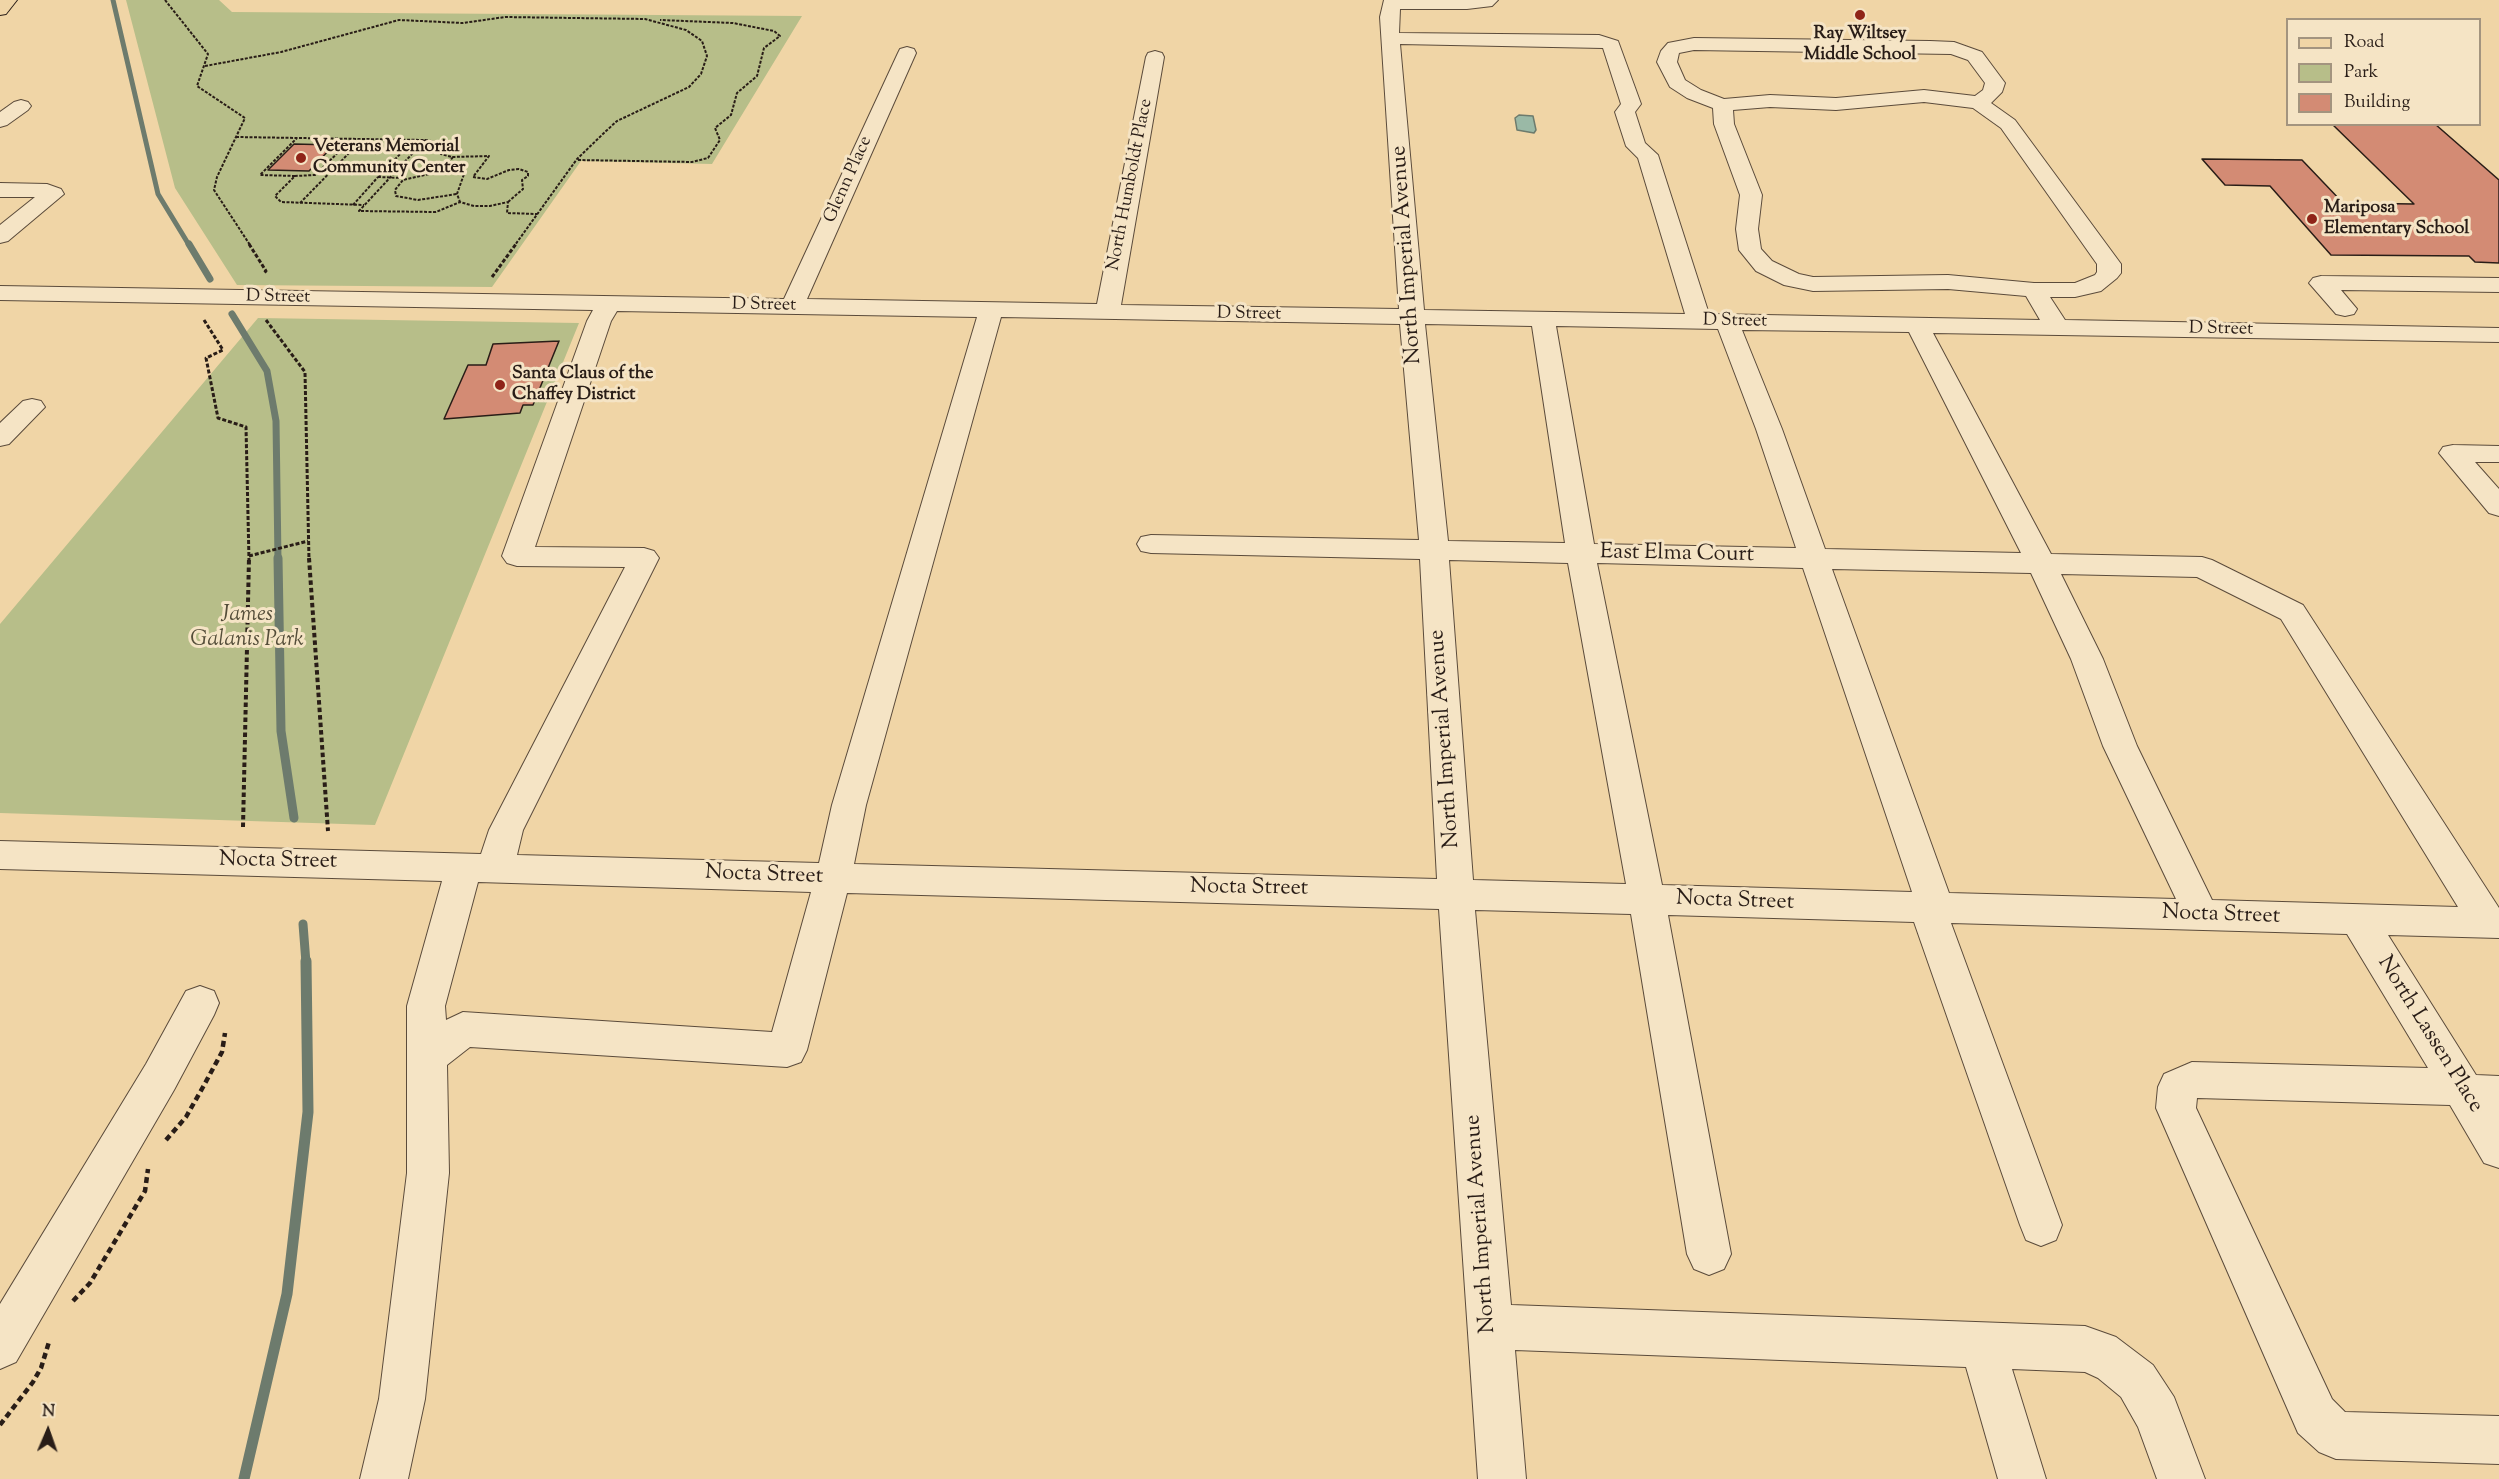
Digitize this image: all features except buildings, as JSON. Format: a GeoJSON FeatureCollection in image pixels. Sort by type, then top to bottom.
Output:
{"type":"FeatureCollection","features":[{"type":"Feature","properties":{"kind":"main road"},"geometry":{"type":"LineString","coordinates":[[0,10],[8,0]]}},
{"type":"Feature","properties":{"kind":"street"},"geometry":{"type":"LineString","coordinates":[[1392,2],[1467,4],[1489,0]]}},
{"type":"Feature","properties":{"kind":"street","name":"North Imperial Avenue"},"geometry":{"type":"LineString","coordinates":[[1392,2],[1389,17],[1412,317],[1434,551],[1456,895],[1502,1479]]}},
{"type":"Feature","properties":{"kind":"street"},"geometry":{"type":"LineString","coordinates":[[1391,38],[1599,41],[1611,45],[1631,104],[1625,112],[1636,146],[1648,155],[1699,321]]}},
{"type":"Feature","properties":{"kind":"street"},"geometry":{"type":"LineString","coordinates":[[1722,105],[1725,116],[1724,124],[1751,195],[1747,229],[1750,250],[1764,266],[1776,273],[1792,280],[1831,285],[1938,282],[1986,284],[2034,290],[2075,290],[2093,286],[2103,280],[2109,273],[2109,264],[2008,124],[1979,103],[1924,96],[1836,104],[1770,101],[1722,105],[1694,94],[1677,83],[1667,62],[1670,51],[1675,47],[1694,44],[1954,48],[1976,56],[1995,82],[1992,93],[1979,103]]}},
{"type":"Feature","properties":{"kind":"street","name":"Glenn Place"},"geometry":{"type":"LineString","coordinates":[[792,307],[907,53]]}},
{"type":"Feature","properties":{"kind":"street","name":"North Humboldt Place"},"geometry":{"type":"LineString","coordinates":[[1107,313],[1155,57]]}},
{"type":"Feature","properties":{"kind":"street"},"geometry":{"type":"LineString","coordinates":[[0,121],[21,106]]}},
{"type":"Feature","properties":{"kind":"street"},"geometry":{"type":"LineString","coordinates":[[0,190],[47,191],[53,194],[0,236]]}},
{"type":"Feature","properties":{"kind":"street"},"geometry":{"type":"LineString","coordinates":[[2365,333],[2321,283],[2499,285]]}},
{"type":"Feature","properties":{"kind":"street"},"geometry":{"type":"LineString","coordinates":[[2034,290],[2057,327]]}},
{"type":"Feature","properties":{"kind":"street","name":"D Street"},"geometry":{"type":"LineString","coordinates":[[0,293],[2499,335]]}},
{"type":"Feature","properties":{"kind":"street"},"geometry":{"type":"LineString","coordinates":[[2345,309],[2351,300],[2499,302]]}},
{"type":"Feature","properties":{"kind":"street"},"geometry":{"type":"LineString","coordinates":[[384,1479],[402,1399],[428,1173],[426,1006],[480,868],[506,830],[644,558],[517,556],[599,321],[609,303]]}},
{"type":"Feature","properties":{"kind":"street"},"geometry":{"type":"LineString","coordinates":[[426,1058],[463,1029],[788,1050],[853,794],[991,310]]}},
{"type":"Feature","properties":{"kind":"street"},"geometry":{"type":"LineString","coordinates":[[1544,319],[1581,554],[1647,900],[1709,1254]]}},
{"type":"Feature","properties":{"kind":"street"},"geometry":{"type":"LineString","coordinates":[[1727,322],[1769,429],[1815,557],[2041,1225]]}},
{"type":"Feature","properties":{"kind":"street"},"geometry":{"type":"LineString","coordinates":[[1917,325],[2041,563],[2087,659],[2120,746],[2202,916]]}},
{"type":"Feature","properties":{"kind":"street"},"geometry":{"type":"LineString","coordinates":[[0,438],[32,407]]}},
{"type":"Feature","properties":{"kind":"street"},"geometry":{"type":"LineString","coordinates":[[2499,454],[2453,453],[2499,507]]}},
{"type":"Feature","properties":{"kind":"street","name":"East Elma Court"},"geometry":{"type":"LineString","coordinates":[[1151,544],[2202,567],[2292,612],[2494,923]]}},
{"type":"Feature","properties":{"kind":"street","name":"Nocta Street"},"geometry":{"type":"LineString","coordinates":[[0,855],[2494,923]]}},
{"type":"Feature","properties":{"kind":"street","name":"North Lassen Place"},"geometry":{"type":"LineString","coordinates":[[2359,921],[2475,1091],[2499,1149]]}},
{"type":"Feature","properties":{"kind":"street"},"geometry":{"type":"LineString","coordinates":[[0,1346],[160,1077],[213,1016]]}},
{"type":"Feature","properties":{"kind":"street"},"geometry":{"type":"LineString","coordinates":[[2475,1091],[2192,1080],[2178,1087],[2176,1108],[2315,1416],[2336,1435],[2499,1440]]}},
{"type":"Feature","properties":{"kind":"street"},"geometry":{"type":"LineString","coordinates":[[1490,1327],[2085,1349],[2100,1353],[2127,1371],[2147,1395],[2181,1479]]}},
{"type":"Feature","properties":{"kind":"street"},"geometry":{"type":"LineString","coordinates":[[1982,1345],[2022,1479]]}},
{"type":"Feature","properties":{"kind":"path"},"geometry":{"type":"LineString","coordinates":[[165,0],[208,54],[197,86],[245,118],[217,177],[214,190],[266,271],[262,276]]}},
{"type":"Feature","properties":{"kind":"path"},"geometry":{"type":"LineString","coordinates":[[205,66],[281,52],[399,20],[463,23],[505,17],[576,17],[654,21],[676,19],[733,23],[774,31],[780,36],[764,48],[757,76],[742,87],[738,93],[732,115],[715,128],[720,140],[708,158],[692,162],[577,160]]}},
{"type":"Feature","properties":{"kind":"path"},"geometry":{"type":"LineString","coordinates":[[486,285],[577,160],[617,121],[689,87],[701,74],[707,56],[702,41],[686,30],[654,21]]}},
{"type":"Feature","properties":{"kind":"path"},"geometry":{"type":"LineString","coordinates":[[236,137],[425,140],[436,142],[441,154],[453,157],[489,156],[473,177]]}},
{"type":"Feature","properties":{"kind":"path"},"geometry":{"type":"LineString","coordinates":[[297,138],[260,175],[315,175],[351,139]]}},
{"type":"Feature","properties":{"kind":"path"},"geometry":{"type":"LineString","coordinates":[[425,140],[359,211],[436,212],[460,202],[490,207],[508,202],[523,189],[522,180],[528,176],[528,172],[519,169],[509,170],[487,179],[462,178]]}},
{"type":"Feature","properties":{"kind":"path"},"geometry":{"type":"LineString","coordinates":[[342,149],[415,151]]}},
{"type":"Feature","properties":{"kind":"path"},"geometry":{"type":"LineString","coordinates":[[300,203],[353,149]]}},
{"type":"Feature","properties":{"kind":"path"},"geometry":{"type":"LineString","coordinates":[[353,205],[403,151]]}},
{"type":"Feature","properties":{"kind":"path"},"geometry":{"type":"LineString","coordinates":[[441,171],[453,157]]}},
{"type":"Feature","properties":{"kind":"path"},"geometry":{"type":"LineString","coordinates":[[378,177],[407,178],[441,171],[464,174],[457,194],[460,202]]}},
{"type":"Feature","properties":{"kind":"path"},"geometry":{"type":"LineString","coordinates":[[295,176],[275,196],[281,202],[364,205]]}},
{"type":"Feature","properties":{"kind":"path"},"geometry":{"type":"LineString","coordinates":[[407,178],[395,190],[396,196],[403,199],[418,200],[457,194]]}},
{"type":"Feature","properties":{"kind":"path"},"geometry":{"type":"LineString","coordinates":[[508,202],[507,213],[538,214]]}},
{"type":"Feature","properties":{"kind":"path"},"geometry":{"type":"LineString","coordinates":[[202,317],[223,350],[207,358],[218,418],[246,427],[249,556],[243,827]]}},
{"type":"Feature","properties":{"kind":"path"},"geometry":{"type":"LineString","coordinates":[[265,319],[304,372],[308,541],[328,831]]}},
{"type":"Feature","properties":{"kind":"path"},"geometry":{"type":"LineString","coordinates":[[249,556],[308,541]]}},
{"type":"Feature","properties":{"kind":"path"},"geometry":{"type":"LineString","coordinates":[[164,1142],[186,1117],[222,1052],[213,1016]]}},
{"type":"Feature","properties":{"kind":"path"},"geometry":{"type":"LineString","coordinates":[[65,1308],[90,1283],[145,1191],[150,1159]]}},
{"type":"Feature","properties":{"kind":"path"},"geometry":{"type":"LineString","coordinates":[[0,1425],[41,1368],[50,1337]]}},
{"type":"Feature","properties":{"kind":"green space"},"geometry":{"type":"Polygon","coordinates":[[[126,0],[219,0],[232,12],[802,16],[712,164],[581,161],[492,287],[237,285],[175,188],[126,0]]]}},
{"type":"Feature","properties":{"kind":"green space","name":"James Galanis Park"},"geometry":{"type":"Polygon","coordinates":[[[258,318],[579,323],[375,825],[0,813],[0,624],[258,318]]]}},
{"type":"Feature","properties":{"kind":"shaded area"},"geometry":{"type":"Polygon","coordinates":[[[1519,115],[1533,116],[1536,130],[1534,133],[1517,130],[1515,118],[1519,115]]]}},
{"type":"Feature","properties":{"kind":"waterway"},"geometry":{"type":"LineString","coordinates":[[113,0],[158,194],[189,245]]}},
{"type":"Feature","properties":{"kind":"waterway"},"geometry":{"type":"LineString","coordinates":[[189,244],[210,279]]}},
{"type":"Feature","properties":{"kind":"waterway"},"geometry":{"type":"LineString","coordinates":[[232,314],[267,371],[276,421],[278,560]]}},
{"type":"Feature","properties":{"kind":"waterway"},"geometry":{"type":"LineString","coordinates":[[278,558],[281,731],[294,818]]}},
{"type":"Feature","properties":{"kind":"waterway"},"geometry":{"type":"LineString","coordinates":[[303,924],[306,963]]}},
{"type":"Feature","properties":{"kind":"waterway"},"geometry":{"type":"LineString","coordinates":[[244,1479],[287,1294],[308,1112],[306,961]]}},
{"type":"Feature","properties":{"kind":"place","name":"Ray Wiltsey Middle School"},"geometry":{"type":"Point","coordinates":[1860,15]}},
{"type":"Feature","properties":{"kind":"place","name":"Veterans Memorial Community Center"},"geometry":{"type":"Point","coordinates":[301,158]}},
{"type":"Feature","properties":{"kind":"place","name":"Mariposa Elementary School"},"geometry":{"type":"Point","coordinates":[2312,219]}},
{"type":"Feature","properties":{"kind":"place","name":"Santa Claus of the Chaffey District"},"geometry":{"type":"Point","coordinates":[500,385]}}]}
